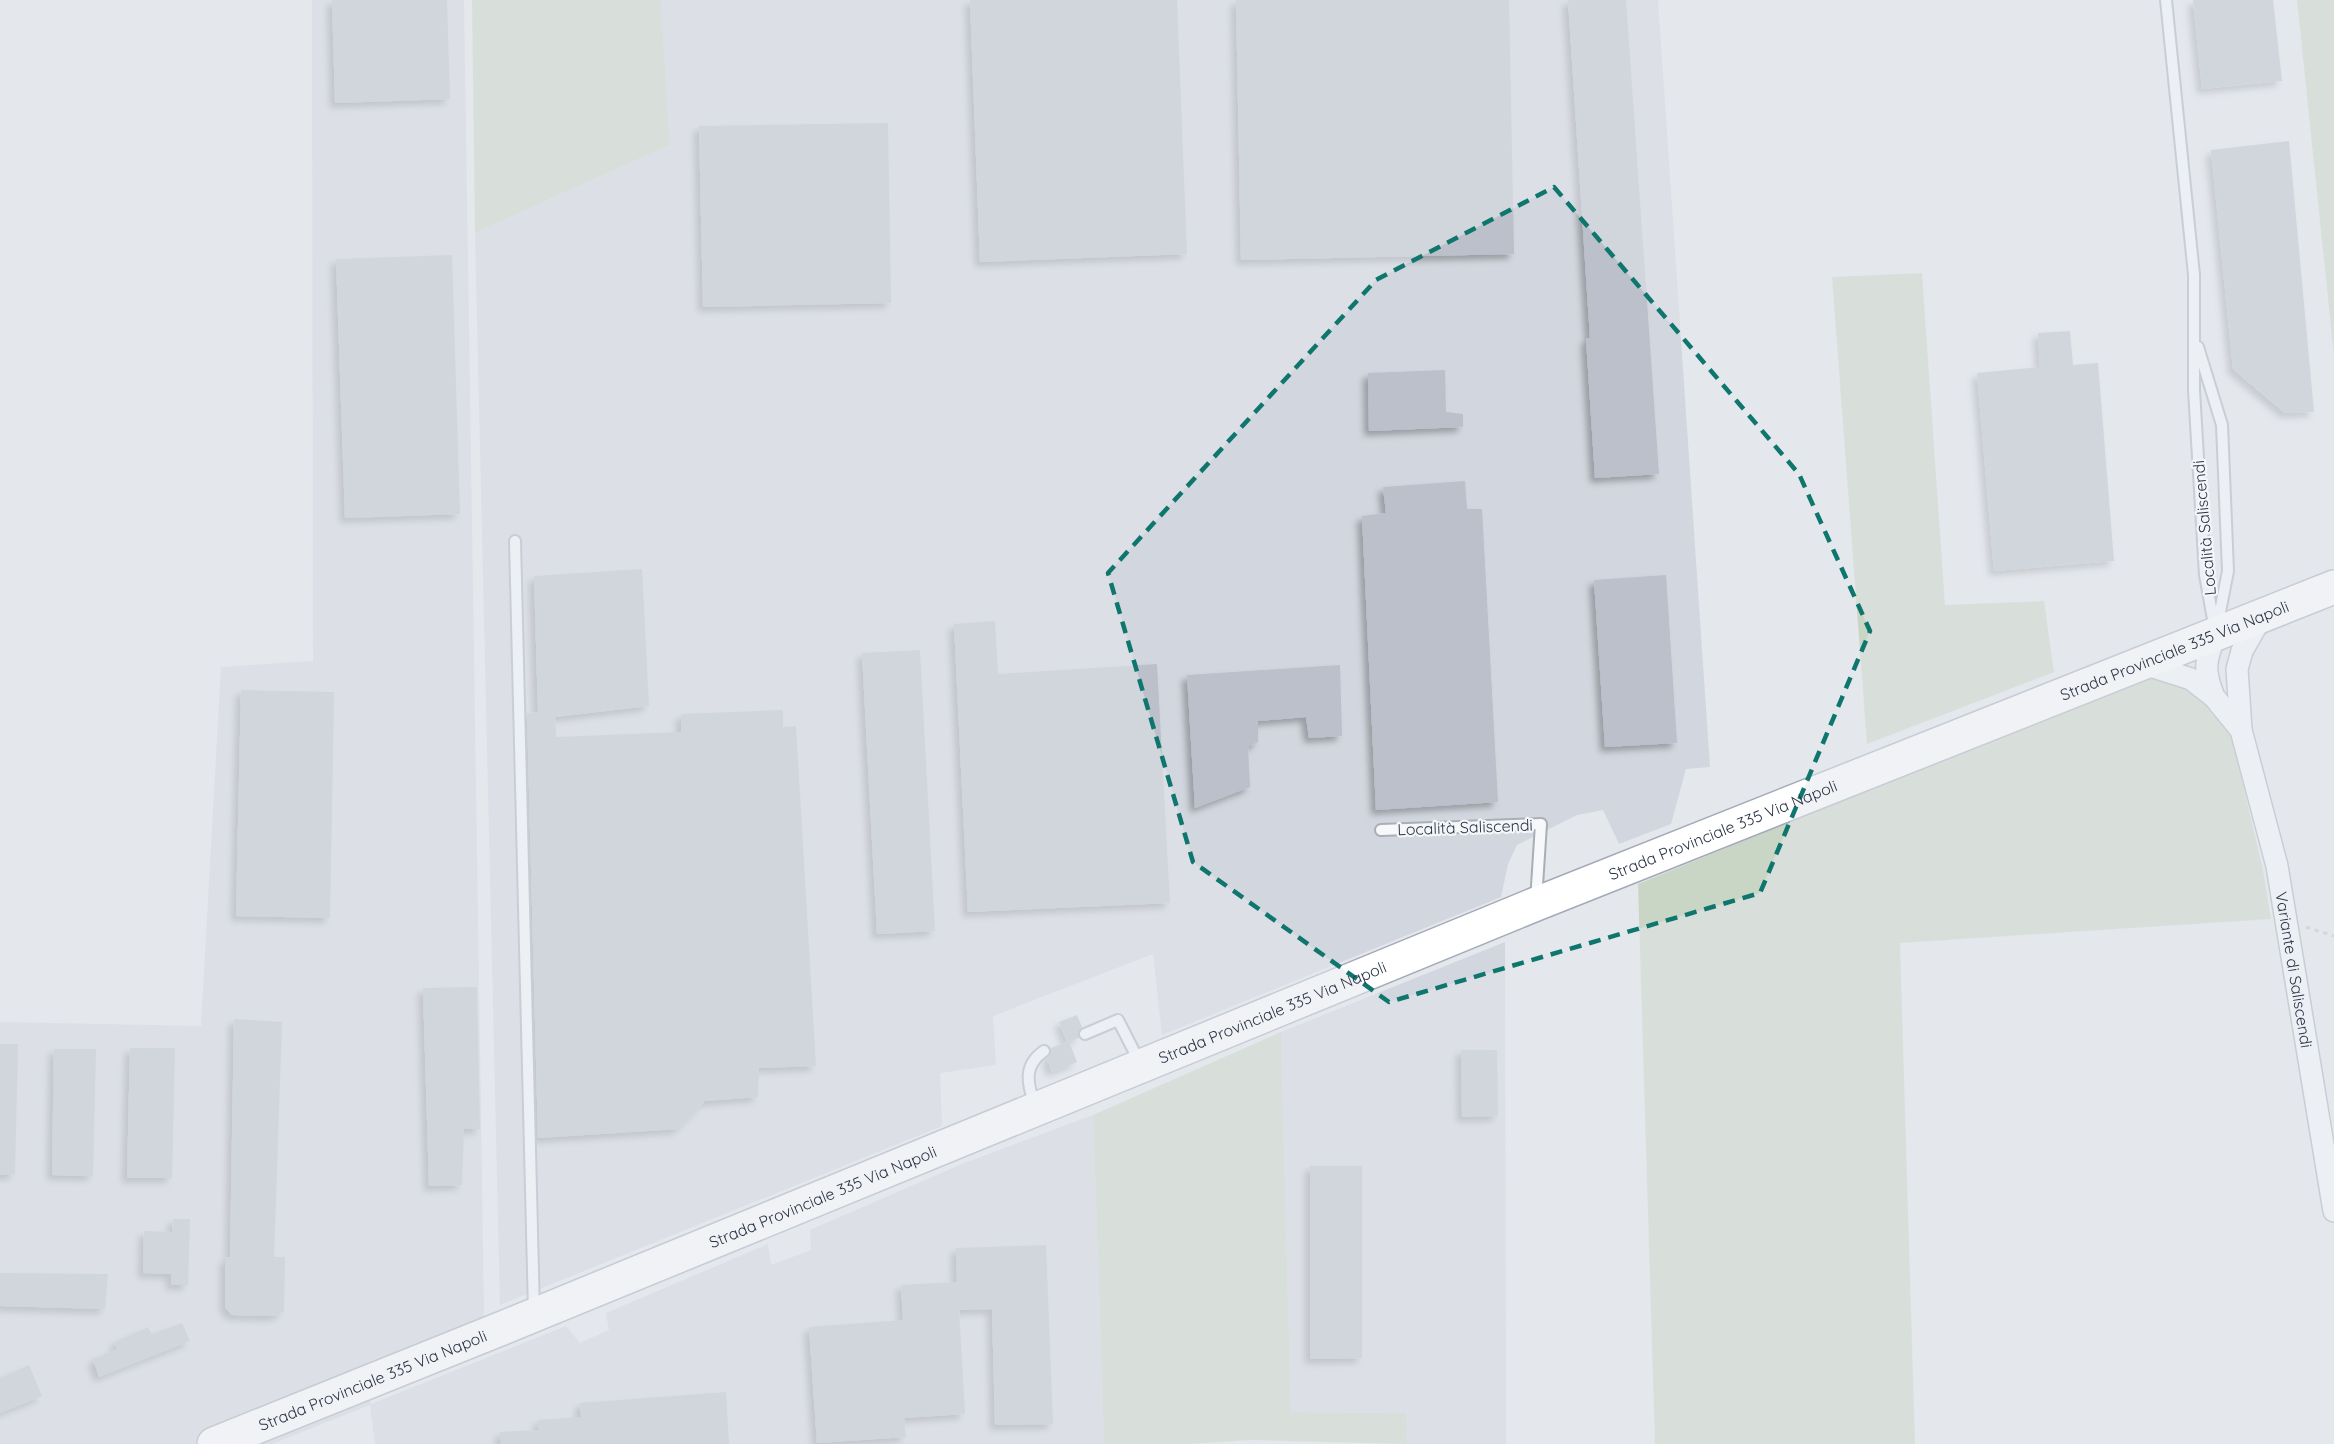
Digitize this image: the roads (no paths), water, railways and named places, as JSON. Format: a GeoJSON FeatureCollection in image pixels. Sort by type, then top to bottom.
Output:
{"type":"FeatureCollection","features":[{"type":"Feature","properties":{"kind":"main road","name":"Strada Provinciale 335 Via Napoli"},"geometry":{"type":"LineString","coordinates":[[214,1444],[1536,904],[2334,587]]}},
{"type":"Feature","properties":{"kind":"street"},"geometry":{"type":"LineString","coordinates":[[2241,730],[2237,669],[2242,651],[2262,615]]}},
{"type":"Feature","properties":{"kind":"street"},"geometry":{"type":"LineString","coordinates":[[2216,634],[2229,659],[2237,687]]}},
{"type":"Feature","properties":{"kind":"street"},"geometry":{"type":"LineString","coordinates":[[2214,697],[2206,677],[2206,657],[2216,634]]}},
{"type":"Feature","properties":{"kind":"street"},"geometry":{"type":"LineString","coordinates":[[2141,663],[2191,679],[2214,697],[2241,730]]}},
{"type":"Feature","properties":{"kind":"street","name":"Variante di Saliscendi"},"geometry":{"type":"LineString","coordinates":[[2241,730],[2277,866],[2334,1211]]}},
{"type":"Feature","properties":{"kind":"lane","name":"Località Saliscendi"},"geometry":{"type":"LineString","coordinates":[[2166,0],[2194,275],[2196,338],[2194,390],[2205,575],[2216,634]]}},
{"type":"Feature","properties":{"kind":"lane","name":"Località Saliscendi"},"geometry":{"type":"LineString","coordinates":[[2196,338],[2222,425],[2228,571],[2216,634]]}},
{"type":"Feature","properties":{"kind":"lane"},"geometry":{"type":"LineString","coordinates":[[515,541],[534,1315]]}},
{"type":"Feature","properties":{"kind":"lane","name":"Località Saliscendi"},"geometry":{"type":"LineString","coordinates":[[1381,831],[1540,824],[1536,904]]}},
{"type":"Feature","properties":{"kind":"lane"},"geometry":{"type":"LineString","coordinates":[[1085,1034],[1118,1020],[1142,1066]]}},
{"type":"Feature","properties":{"kind":"lane"},"geometry":{"type":"LineString","coordinates":[[1036,1109],[1028,1085],[1029,1068],[1035,1057],[1044,1051]]}}]}
